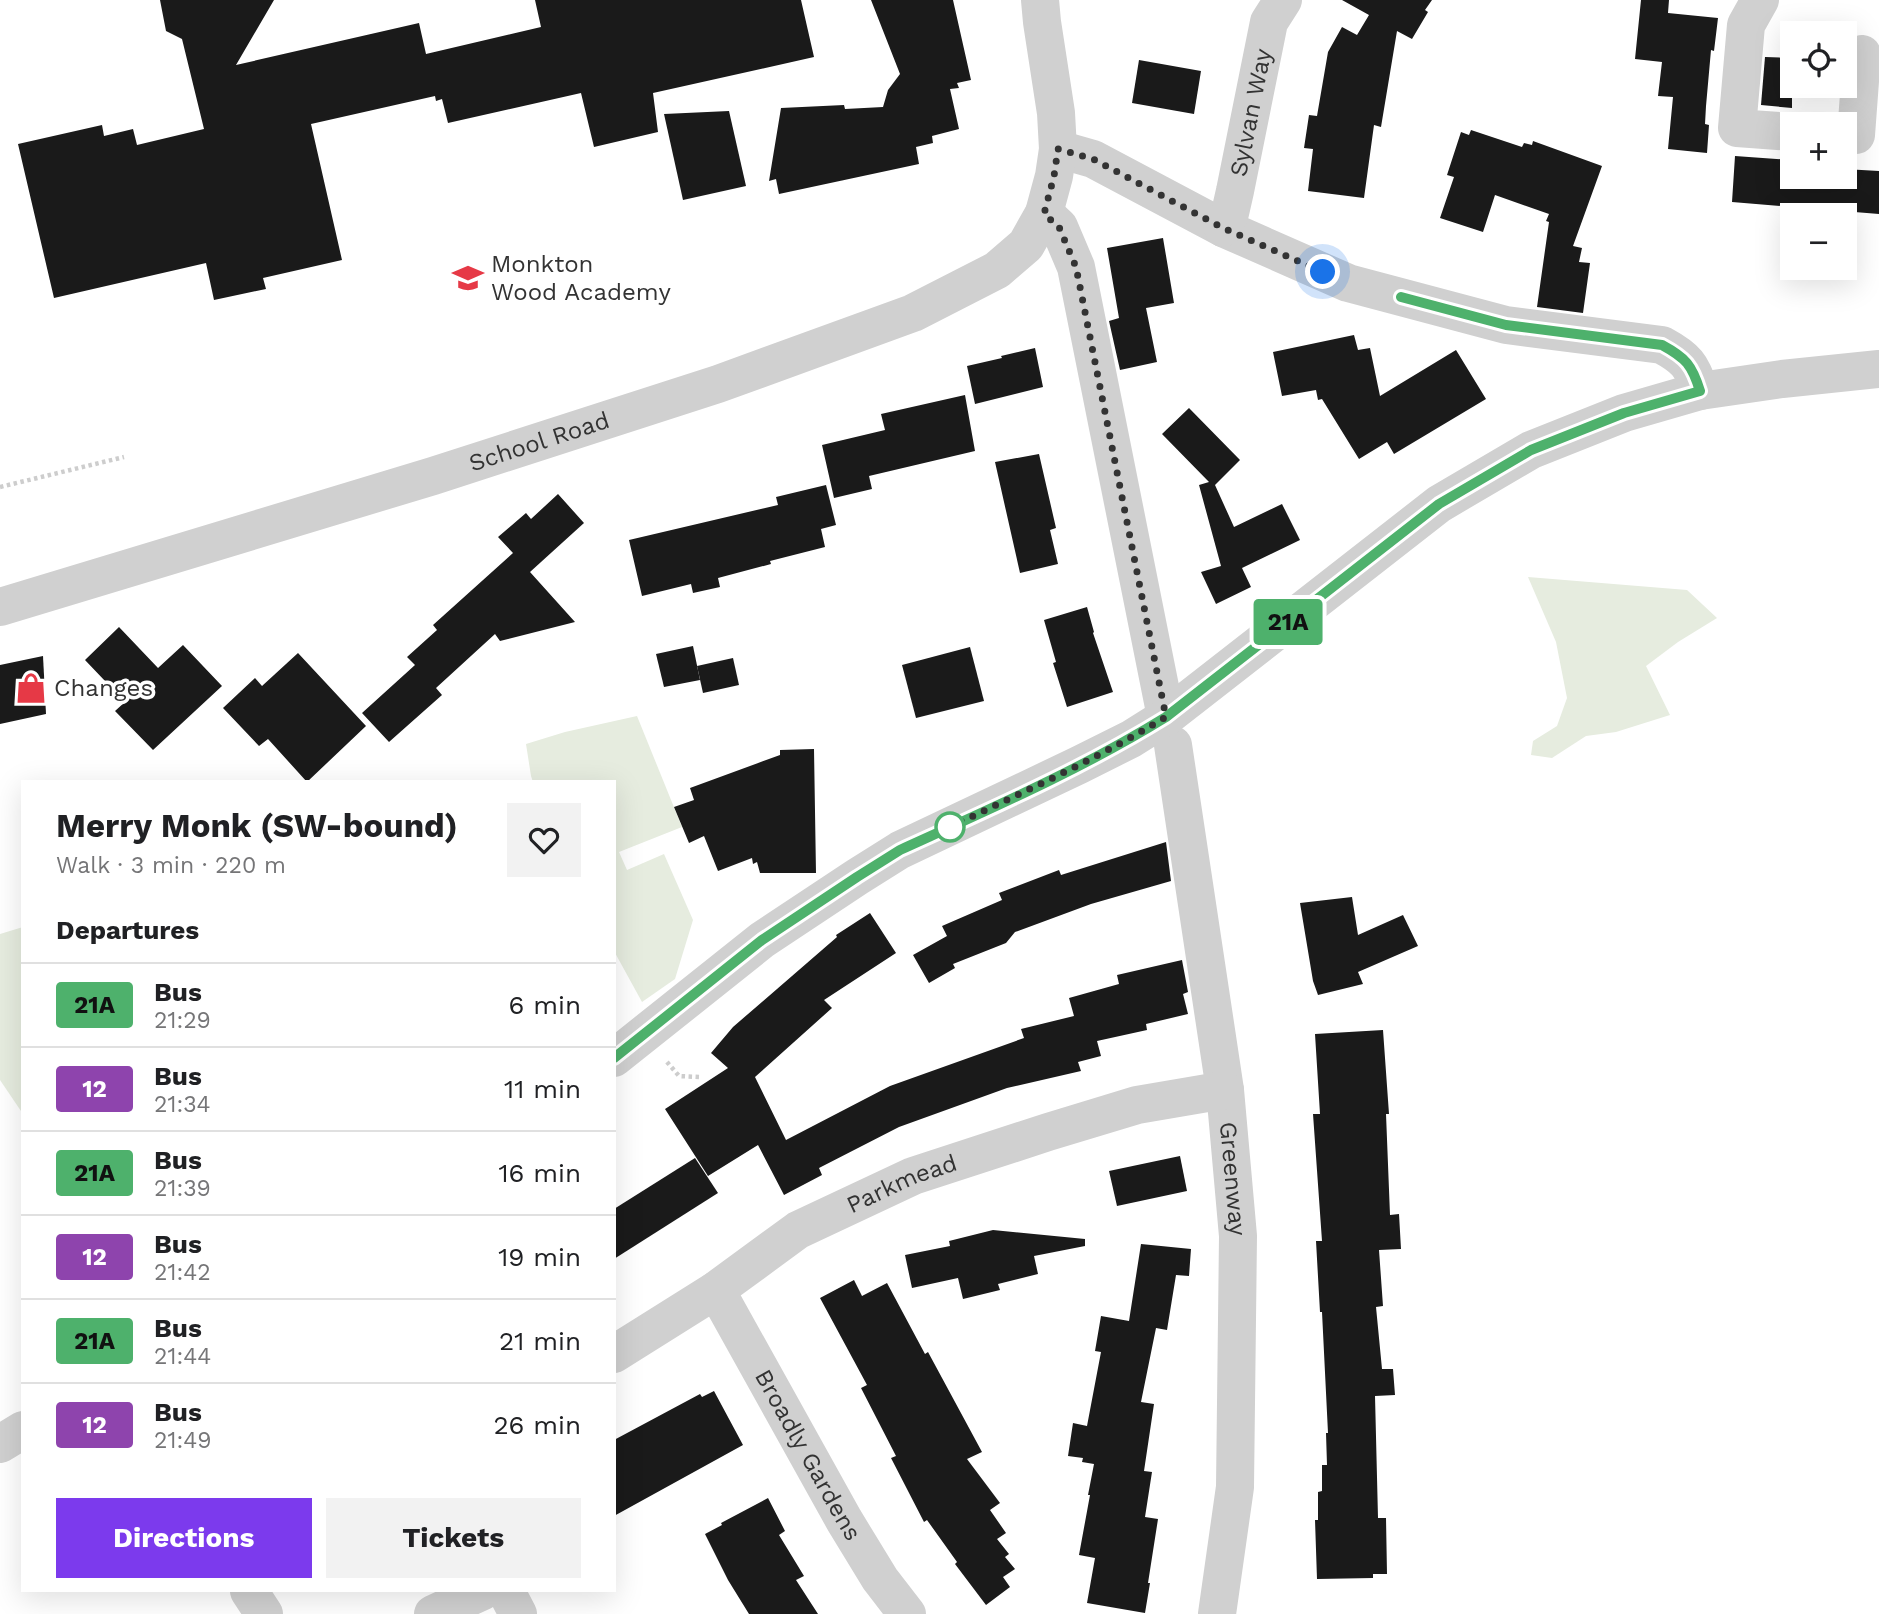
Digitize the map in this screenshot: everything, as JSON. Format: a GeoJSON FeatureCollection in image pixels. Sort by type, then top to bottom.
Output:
{"type":"FeatureCollection","features":[{"type":"Feature","properties":{"kind":"street","name":"School Road"},"geometry":{"type":"LineString","coordinates":[[0,607],[240,536],[718,384],[913,313],[997,270],[1026,245],[1044,214],[1054,176],[1058,149],[1056,113],[1041,0]]}},
{"type":"Feature","properties":{"kind":"street","name":"Sylvan Way"},"geometry":{"type":"LineString","coordinates":[[1223,228],[1236,191],[1269,22],[1283,0]]}},
{"type":"Feature","properties":{"kind":"street"},"geometry":{"type":"LineString","coordinates":[[1760,0],[1746,25],[1737,128],[1780,131]]}},
{"type":"Feature","properties":{"kind":"street"},"geometry":{"type":"LineString","coordinates":[[1860,135],[1862,54]]}},
{"type":"Feature","properties":{"kind":"street"},"geometry":{"type":"LineString","coordinates":[[1058,149],[1093,159],[1223,228],[1348,283],[1506,325],[1662,345],[1680,354],[1694,372],[1700,391]]}},
{"type":"Feature","properties":{"kind":"street","name":"Greenway"},"geometry":{"type":"LineString","coordinates":[[1044,214],[1059,227],[1076,267],[1166,714],[1225,1090],[1238,1236],[1237,1411],[1235,1487],[1217,1614]]}},
{"type":"Feature","properties":{"kind":"street"},"geometry":{"type":"LineString","coordinates":[[616,1056],[762,940],[867,870],[900,850],[1131,739],[1439,504],[1531,450],[1624,413],[1700,391],[1879,369]]}},
{"type":"Feature","properties":{"kind":"street","name":"Parkmead"},"geometry":{"type":"LineString","coordinates":[[616,1353],[716,1290],[798,1230],[914,1176],[1137,1105],[1225,1090]]}},
{"type":"Feature","properties":{"kind":"street","name":"Broadly Gardens"},"geometry":{"type":"LineString","coordinates":[[716,1290],[844,1520],[880,1579],[907,1614]]}},
{"type":"Feature","properties":{"kind":"street"},"geometry":{"type":"LineString","coordinates":[[0,1444],[21,1431]]}},
{"type":"Feature","properties":{"kind":"street"},"geometry":{"type":"LineString","coordinates":[[250,1592],[264,1614]]}},
{"type":"Feature","properties":{"kind":"street"},"geometry":{"type":"LineString","coordinates":[[433,1614],[481,1592]]}},
{"type":"Feature","properties":{"kind":"street"},"geometry":{"type":"LineString","coordinates":[[507,1592],[518,1614]]}},
{"type":"Feature","properties":{"kind":"path"},"geometry":{"type":"LineString","coordinates":[[0,487],[124,457]]}},
{"type":"Feature","properties":{"kind":"shaded area"},"geometry":{"type":"Polygon","coordinates":[[[1528,577],[1687,590],[1717,618],[1646,666],[1670,715],[1616,732],[1586,736],[1552,758],[1531,755],[1533,741],[1557,726],[1567,698],[1556,642],[1528,577]]]}},
{"type":"Feature","properties":{"kind":"shaded area"},"geometry":{"type":"Polygon","coordinates":[[[637,716],[682,827],[619,852],[627,870],[664,854],[693,920],[675,979],[642,1002],[616,955],[616,780],[532,780],[531,776],[526,744],[637,716]]]}},
{"type":"Feature","properties":{"kind":"shaded area"},"geometry":{"type":"Polygon","coordinates":[[[21,928],[21,1111],[0,1080],[0,934],[21,928]]]}},
{"type":"Feature","properties":{"kind":"building"},"geometry":{"type":"Polygon","coordinates":[[[160,0],[274,0],[236,65],[419,23],[426,54],[541,27],[535,0],[801,0],[814,57],[653,93],[658,132],[594,147],[581,93],[448,123],[442,99],[436,101],[435,96],[311,124],[342,260],[263,278],[266,289],[214,300],[206,263],[54,298],[18,144],[102,125],[104,136],[133,129],[137,145],[204,129],[182,39],[166,31],[160,0]]]}},
{"type":"Feature","properties":{"kind":"building"},"geometry":{"type":"Polygon","coordinates":[[[871,0],[953,0],[971,80],[957,83],[959,88],[950,89],[959,129],[932,136],[933,143],[916,147],[919,164],[779,194],[776,179],[769,181],[781,108],[844,105],[845,109],[883,107],[888,90],[900,74],[871,0]]]}},
{"type":"Feature","properties":{"kind":"building"},"geometry":{"type":"Polygon","coordinates":[[[1342,0],[1432,0],[1412,39],[1397,31],[1381,127],[1374,125],[1364,198],[1308,191],[1313,149],[1304,148],[1309,115],[1317,116],[1328,52],[1342,27],[1357,35],[1369,15],[1342,0]]]}},
{"type":"Feature","properties":{"kind":"building"},"geometry":{"type":"Polygon","coordinates":[[[1641,0],[1669,0],[1668,13],[1718,18],[1714,51],[1711,50],[1706,106],[1705,124],[1709,125],[1707,153],[1668,149],[1673,97],[1658,96],[1662,62],[1635,59],[1641,0]]]}},
{"type":"Feature","properties":{"kind":"building"},"geometry":{"type":"Polygon","coordinates":[[[1765,57],[1780,58],[1780,98],[1792,98],[1792,108],[1761,105],[1765,57]]]}},
{"type":"Feature","properties":{"kind":"building"},"geometry":{"type":"Polygon","coordinates":[[[1139,60],[1201,71],[1194,114],[1132,103],[1139,60]]]}},
{"type":"Feature","properties":{"kind":"building"},"geometry":{"type":"Polygon","coordinates":[[[729,111],[746,186],[683,200],[664,114],[729,111]]]}},
{"type":"Feature","properties":{"kind":"building"},"geometry":{"type":"Polygon","coordinates":[[[1471,130],[1522,147],[1524,143],[1532,145],[1533,141],[1602,166],[1573,246],[1582,248],[1579,262],[1590,263],[1583,313],[1537,307],[1549,214],[1495,195],[1483,232],[1440,218],[1454,177],[1447,175],[1461,132],[1469,135],[1471,130]]]}},
{"type":"Feature","properties":{"kind":"building"},"geometry":{"type":"Polygon","coordinates":[[[1735,156],[1780,159],[1780,189],[1857,189],[1857,170],[1879,171],[1879,214],[1857,212],[1857,203],[1780,203],[1780,206],[1732,202],[1735,156]]]}},
{"type":"Feature","properties":{"kind":"building"},"geometry":{"type":"Polygon","coordinates":[[[1163,238],[1174,303],[1146,308],[1157,362],[1120,370],[1109,321],[1119,318],[1107,248],[1163,238]]]}},
{"type":"Feature","properties":{"kind":"building"},"geometry":{"type":"Polygon","coordinates":[[[1354,335],[1358,350],[1370,348],[1380,396],[1456,350],[1486,399],[1394,454],[1387,442],[1359,459],[1322,399],[1318,400],[1316,390],[1282,396],[1273,352],[1354,335]]]}},
{"type":"Feature","properties":{"kind":"building"},"geometry":{"type":"Polygon","coordinates":[[[1035,348],[1043,387],[975,404],[967,366],[1035,348]]]}},
{"type":"Feature","properties":{"kind":"building"},"geometry":{"type":"Polygon","coordinates":[[[965,395],[975,451],[869,476],[872,489],[834,498],[822,445],[885,430],[881,414],[965,395]]]}},
{"type":"Feature","properties":{"kind":"building"},"geometry":{"type":"Polygon","coordinates":[[[1189,408],[1240,460],[1215,485],[1234,527],[1282,504],[1300,540],[1242,568],[1251,587],[1216,604],[1201,572],[1221,566],[1199,485],[1209,482],[1162,434],[1189,408]]]}},
{"type":"Feature","properties":{"kind":"building"},"geometry":{"type":"Polygon","coordinates":[[[1039,454],[1056,528],[1050,530],[1058,564],[1020,573],[995,462],[1039,454]]]}},
{"type":"Feature","properties":{"kind":"building"},"geometry":{"type":"Polygon","coordinates":[[[826,485],[836,525],[821,529],[825,547],[718,578],[720,587],[693,593],[691,584],[642,596],[629,540],[778,505],[776,497],[826,485]]]}},
{"type":"Feature","properties":{"kind":"building"},"geometry":{"type":"Polygon","coordinates":[[[558,494],[584,523],[530,572],[575,622],[500,641],[495,634],[436,688],[442,695],[389,742],[362,713],[415,665],[407,657],[437,630],[433,625],[513,553],[498,537],[526,513],[531,519],[558,494]]]}},
{"type":"Feature","properties":{"kind":"building"},"geometry":{"type":"Polygon","coordinates":[[[1087,607],[1113,692],[1067,707],[1053,663],[1056,662],[1044,620],[1087,607]]]}},
{"type":"Feature","properties":{"kind":"building"},"geometry":{"type":"Polygon","coordinates":[[[119,627],[158,668],[183,645],[222,686],[153,750],[115,711],[125,702],[85,660],[119,627]]]}},
{"type":"Feature","properties":{"kind":"building"},"geometry":{"type":"Polygon","coordinates":[[[693,646],[700,680],[664,687],[656,654],[693,646]]]}},
{"type":"Feature","properties":{"kind":"building"},"geometry":{"type":"Polygon","coordinates":[[[970,647],[984,701],[916,718],[902,665],[970,647]]]}},
{"type":"Feature","properties":{"kind":"building"},"geometry":{"type":"Polygon","coordinates":[[[298,653],[366,726],[309,780],[305,780],[268,739],[259,746],[223,708],[255,678],[262,686],[298,653]]]}},
{"type":"Feature","properties":{"kind":"building","name":"Changes"},"geometry":{"type":"Polygon","coordinates":[[[43,656],[46,714],[0,724],[0,665],[43,656]]]}},
{"type":"Feature","properties":{"kind":"building"},"geometry":{"type":"Polygon","coordinates":[[[733,658],[739,685],[703,693],[697,666],[733,658]]]}},
{"type":"Feature","properties":{"kind":"building"},"geometry":{"type":"Polygon","coordinates":[[[814,749],[816,873],[760,873],[757,862],[753,864],[752,858],[718,871],[704,836],[689,843],[674,807],[694,800],[690,788],[780,755],[780,750],[814,749]]]}},
{"type":"Feature","properties":{"kind":"building"},"geometry":{"type":"Polygon","coordinates":[[[1166,842],[1171,881],[1091,904],[1015,932],[1006,943],[953,964],[955,968],[929,983],[913,955],[947,936],[942,926],[1002,900],[999,893],[1059,870],[1061,875],[1166,842]]]}},
{"type":"Feature","properties":{"kind":"building"},"geometry":{"type":"Polygon","coordinates":[[[1352,897],[1358,935],[1403,915],[1418,946],[1358,972],[1363,984],[1318,995],[1313,981],[1300,903],[1352,897]]]}},
{"type":"Feature","properties":{"kind":"building"},"geometry":{"type":"Polygon","coordinates":[[[870,913],[896,953],[824,1000],[832,1008],[755,1077],[786,1140],[890,1086],[1024,1038],[1021,1029],[1074,1016],[1069,998],[1119,984],[1117,975],[1182,960],[1188,992],[1183,994],[1188,1014],[1146,1024],[1147,1030],[1097,1041],[1101,1056],[1078,1062],[1081,1071],[1007,1088],[899,1127],[819,1168],[822,1175],[784,1195],[758,1145],[708,1176],[665,1109],[728,1068],[711,1053],[733,1027],[837,937],[836,935],[870,913]]]}},
{"type":"Feature","properties":{"kind":"building"},"geometry":{"type":"Polygon","coordinates":[[[1383,1030],[1389,1114],[1386,1114],[1390,1215],[1399,1214],[1401,1249],[1379,1250],[1383,1306],[1376,1307],[1382,1369],[1393,1369],[1395,1395],[1375,1396],[1378,1518],[1386,1518],[1387,1574],[1373,1574],[1373,1578],[1317,1579],[1315,1520],[1318,1520],[1318,1492],[1322,1491],[1322,1465],[1327,1465],[1328,1433],[1316,1241],[1322,1241],[1313,1114],[1320,1114],[1315,1034],[1383,1030]]]}},
{"type":"Feature","properties":{"kind":"building"},"geometry":{"type":"Polygon","coordinates":[[[1180,1156],[1187,1191],[1117,1206],[1109,1171],[1180,1156]]]}},
{"type":"Feature","properties":{"kind":"building"},"geometry":{"type":"Polygon","coordinates":[[[695,1158],[718,1193],[616,1258],[616,1208],[695,1158]]]}},
{"type":"Feature","properties":{"kind":"building"},"geometry":{"type":"Polygon","coordinates":[[[993,1230],[1085,1239],[1085,1246],[1034,1256],[1038,1274],[998,1284],[1000,1290],[963,1299],[958,1278],[912,1288],[905,1255],[950,1246],[949,1241],[993,1230]]]}},
{"type":"Feature","properties":{"kind":"building"},"geometry":{"type":"Polygon","coordinates":[[[1141,1244],[1191,1249],[1189,1276],[1176,1275],[1167,1330],[1156,1328],[1141,1402],[1154,1404],[1144,1471],[1152,1472],[1145,1517],[1158,1519],[1145,1613],[1087,1603],[1095,1558],[1079,1555],[1094,1464],[1082,1462],[1083,1458],[1068,1456],[1073,1423],[1087,1426],[1101,1352],[1095,1351],[1101,1316],[1129,1321],[1141,1244]]]}},
{"type":"Feature","properties":{"kind":"building"},"geometry":{"type":"Polygon","coordinates":[[[854,1280],[862,1296],[887,1283],[982,1452],[967,1459],[1000,1503],[990,1510],[1006,1533],[997,1539],[1009,1554],[1005,1557],[1015,1569],[1003,1577],[1010,1587],[986,1605],[927,1520],[924,1522],[891,1458],[896,1456],[861,1388],[867,1385],[820,1298],[854,1280]]]}},
{"type":"Feature","properties":{"kind":"building"},"geometry":{"type":"Polygon","coordinates":[[[714,1391],[743,1445],[616,1515],[616,1439],[700,1394],[702,1397],[714,1391]]]}},
{"type":"Feature","properties":{"kind":"building"},"geometry":{"type":"Polygon","coordinates":[[[768,1498],[785,1531],[779,1535],[804,1576],[796,1580],[818,1614],[749,1614],[705,1534],[768,1498]]]}},
{"type":"Feature","properties":{"kind":"bus line","name":"21A"},"geometry":{"type":"LineString","coordinates":[[616,1056],[762,940],[878,863],[1131,739],[1166,717],[1439,504],[1531,450],[1624,413],[1700,391],[1694,372],[1680,354],[1662,345],[1506,325],[1401,297]]}},
{"type":"Feature","properties":{"kind":"place","name":"Monkton Wood Academy"},"geometry":{"type":"Point","coordinates":[468,278]}},
{"type":"Feature","properties":{"kind":"place","name":"Changes"},"geometry":{"type":"Point","coordinates":[31,688]}},
{"type":"Feature","properties":{"kind":"route"},"geometry":{"type":"LineString","coordinates":[[950,827],[1131,739],[1166,717],[1076,267],[1059,227],[1044,214],[1058,149],[1093,159],[1223,228],[1323,272]]}}]}
